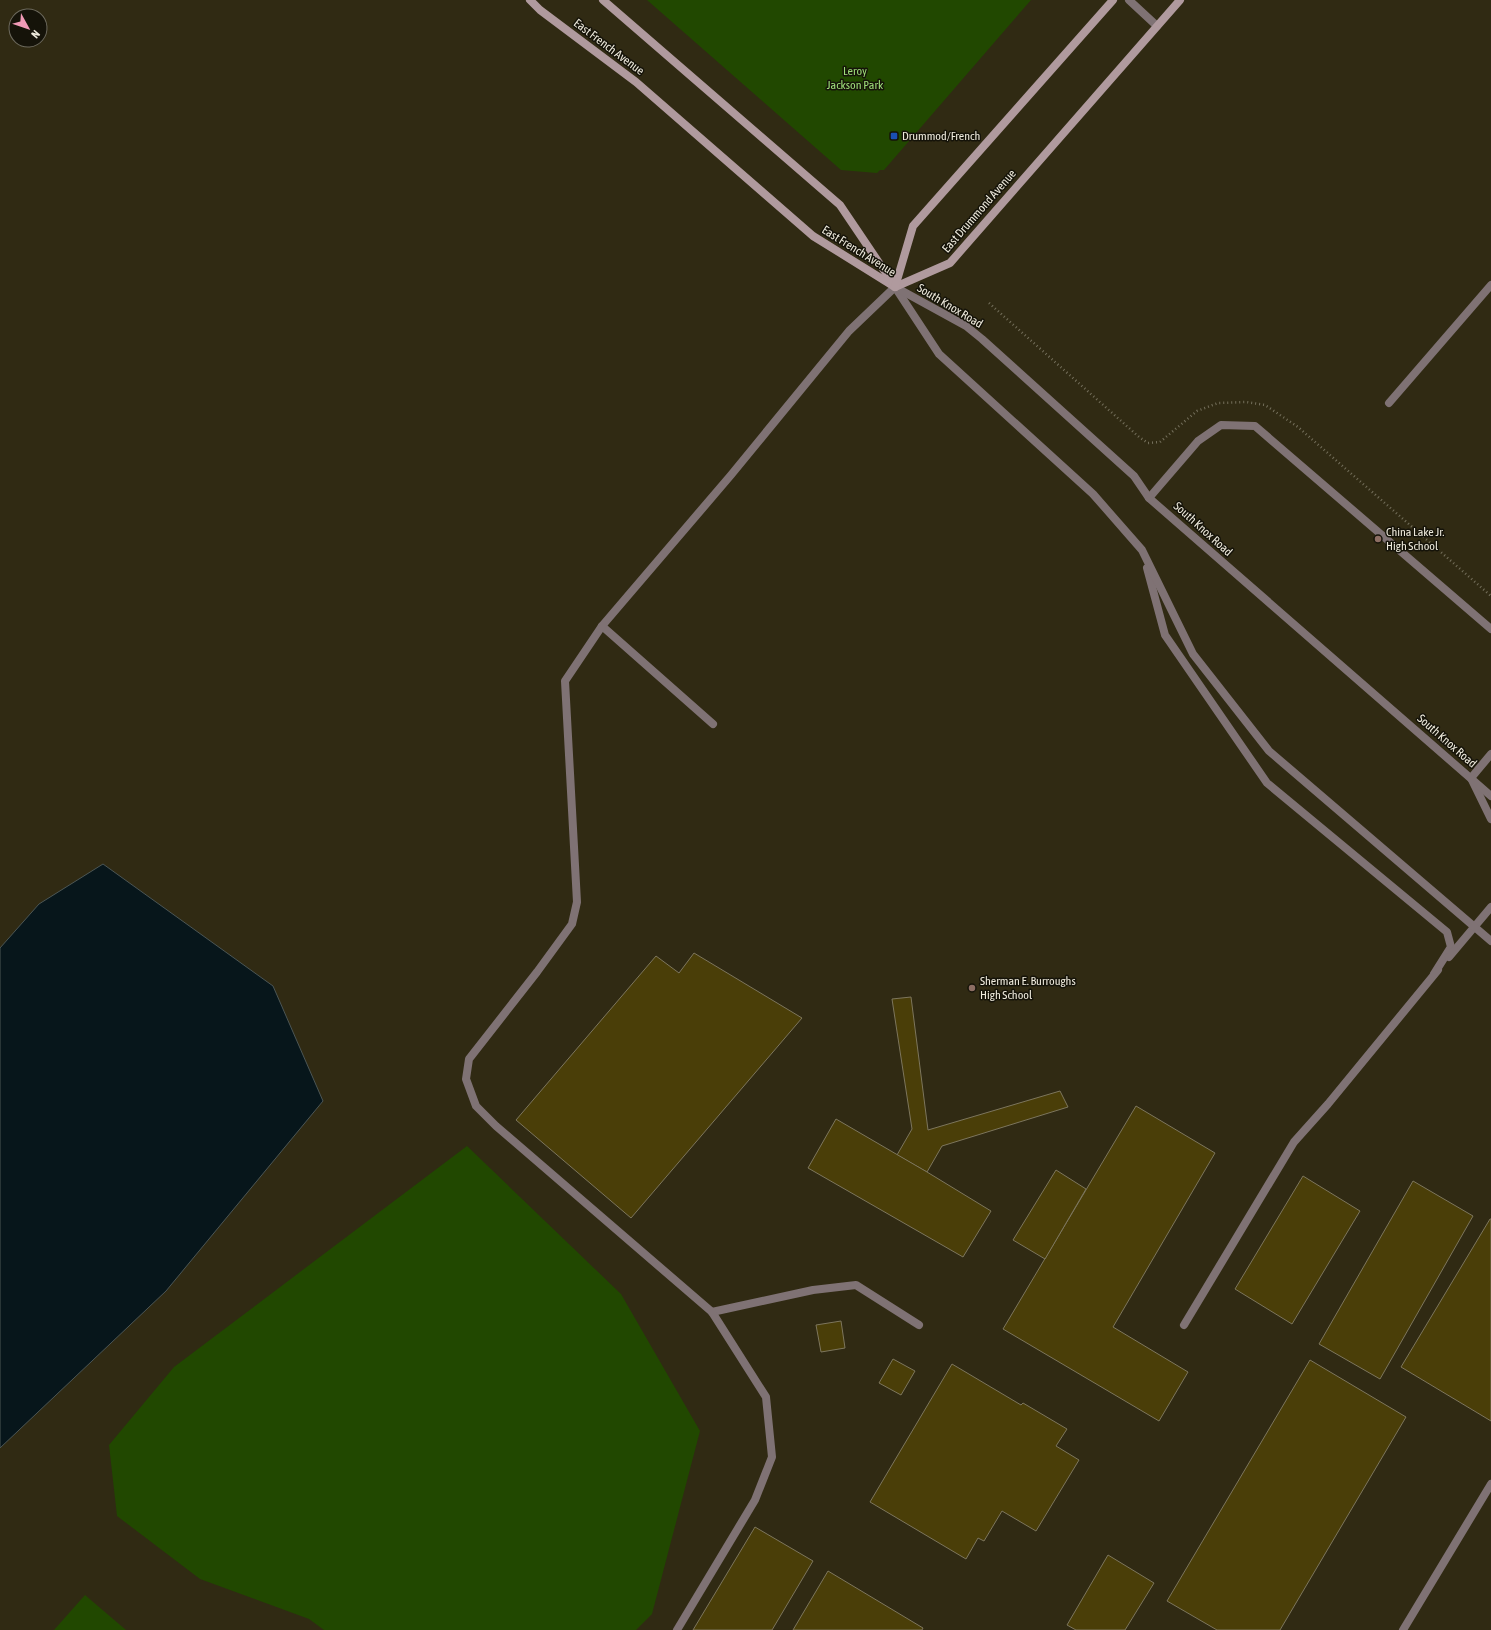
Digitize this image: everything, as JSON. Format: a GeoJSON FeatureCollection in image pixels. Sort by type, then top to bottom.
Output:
{"type":"FeatureCollection","features":[{"type":"Feature","properties":{"kind":"street","name":"East French Avenue"},"geometry":{"type":"LineString","coordinates":[[530,0],[540,10],[636,82],[813,236],[895,288]]}},
{"type":"Feature","properties":{"kind":"street","name":"East French Avenue"},"geometry":{"type":"LineString","coordinates":[[602,0],[840,204],[895,288]]}},
{"type":"Feature","properties":{"kind":"street"},"geometry":{"type":"LineString","coordinates":[[677,1630],[755,1500],[772,1457],[766,1397],[712,1312],[496,1126],[476,1106],[466,1079],[469,1059],[537,972],[572,924],[577,902],[565,681],[602,626],[731,475],[850,331],[895,288],[913,226],[1113,0]]}},
{"type":"Feature","properties":{"kind":"street"},"geometry":{"type":"LineString","coordinates":[[1129,0],[1157,26]]}},
{"type":"Feature","properties":{"kind":"street","name":"East Drummond Avenue"},"geometry":{"type":"LineString","coordinates":[[895,288],[950,263],[1180,0]]}},
{"type":"Feature","properties":{"kind":"street"},"geometry":{"type":"LineString","coordinates":[[1389,403],[1491,285]]}},
{"type":"Feature","properties":{"kind":"street"},"geometry":{"type":"LineString","coordinates":[[895,288],[939,354],[1093,494],[1142,550],[1193,654],[1269,751],[1491,941]]}},
{"type":"Feature","properties":{"kind":"street","name":"South Knox Road"},"geometry":{"type":"LineString","coordinates":[[895,288],[966,326],[982,339],[1134,476],[1149,498],[1491,796]]}},
{"type":"Feature","properties":{"kind":"street"},"geometry":{"type":"LineString","coordinates":[[1149,498],[1198,441],[1221,425],[1255,426],[1491,629]]}},
{"type":"Feature","properties":{"kind":"street"},"geometry":{"type":"LineString","coordinates":[[1142,550],[1165,635],[1267,783],[1446,932],[1451,947],[1434,974]]}},
{"type":"Feature","properties":{"kind":"street"},"geometry":{"type":"LineString","coordinates":[[602,626],[713,724]]}},
{"type":"Feature","properties":{"kind":"street"},"geometry":{"type":"LineString","coordinates":[[1491,754],[1471,778],[1491,819]]}},
{"type":"Feature","properties":{"kind":"street"},"geometry":{"type":"LineString","coordinates":[[1184,1325],[1294,1142],[1328,1104],[1434,974],[1491,907]]}},
{"type":"Feature","properties":{"kind":"street"},"geometry":{"type":"LineString","coordinates":[[712,1312],[813,1290],[856,1285],[919,1324]]}},
{"type":"Feature","properties":{"kind":"street"},"geometry":{"type":"LineString","coordinates":[[1403,1630],[1491,1484]]}},
{"type":"Feature","properties":{"kind":"green space","name":"Leroy Jackson Park"},"geometry":{"type":"Polygon","coordinates":[[[647,0],[1031,0],[884,170],[880,170],[877,173],[841,170],[647,0]]]}},
{"type":"Feature","properties":{"kind":"green space"},"geometry":{"type":"Polygon","coordinates":[[[467,1146],[621,1294],[700,1431],[652,1614],[636,1630],[324,1630],[309,1619],[200,1579],[117,1516],[109,1445],[174,1367],[467,1146]]]}},
{"type":"Feature","properties":{"kind":"green space"},"geometry":{"type":"Polygon","coordinates":[[[85,1595],[126,1630],[54,1630],[85,1595]]]}},
{"type":"Feature","properties":{"kind":"shaded area"},"geometry":{"type":"Polygon","coordinates":[[[103,864],[273,986],[323,1101],[166,1291],[0,1448],[0,948],[39,904],[103,864]]]}},
{"type":"Feature","properties":{"kind":"building"},"geometry":{"type":"Polygon","coordinates":[[[694,953],[802,1018],[631,1218],[516,1120],[656,956],[679,973],[694,953]]]}},
{"type":"Feature","properties":{"kind":"building"},"geometry":{"type":"Polygon","coordinates":[[[911,997],[928,1130],[1060,1091],[1068,1107],[942,1146],[927,1172],[897,1155],[912,1129],[892,999],[911,997]]]}},
{"type":"Feature","properties":{"kind":"building"},"geometry":{"type":"Polygon","coordinates":[[[1136,1106],[1215,1153],[1113,1327],[1188,1372],[1159,1421],[1003,1329],[1136,1106]]]}},
{"type":"Feature","properties":{"kind":"building"},"geometry":{"type":"Polygon","coordinates":[[[836,1119],[991,1211],[963,1257],[808,1168],[836,1119]]]}},
{"type":"Feature","properties":{"kind":"building"},"geometry":{"type":"Polygon","coordinates":[[[1056,1170],[1086,1189],[1045,1259],[1013,1240],[1056,1170]]]}},
{"type":"Feature","properties":{"kind":"building"},"geometry":{"type":"Polygon","coordinates":[[[1303,1176],[1360,1211],[1292,1324],[1235,1289],[1303,1176]]]}},
{"type":"Feature","properties":{"kind":"building"},"geometry":{"type":"Polygon","coordinates":[[[1413,1181],[1473,1216],[1380,1379],[1319,1344],[1413,1181]]]}},
{"type":"Feature","properties":{"kind":"building"},"geometry":{"type":"Polygon","coordinates":[[[1491,1219],[1491,1421],[1401,1367],[1491,1219]]]}},
{"type":"Feature","properties":{"kind":"building"},"geometry":{"type":"Polygon","coordinates":[[[841,1321],[845,1348],[821,1352],[816,1325],[841,1321]]]}},
{"type":"Feature","properties":{"kind":"building"},"geometry":{"type":"Polygon","coordinates":[[[893,1359],[915,1371],[901,1395],[879,1383],[893,1359]]]}},
{"type":"Feature","properties":{"kind":"building"},"geometry":{"type":"Polygon","coordinates":[[[1310,1360],[1406,1417],[1280,1630],[1217,1630],[1167,1601],[1310,1360]]]}},
{"type":"Feature","properties":{"kind":"building"},"geometry":{"type":"Polygon","coordinates":[[[952,1364],[1021,1405],[1023,1403],[1067,1429],[1056,1446],[1079,1460],[1036,1531],[1002,1511],[984,1541],[978,1538],[966,1559],[870,1502],[952,1364]]]}},
{"type":"Feature","properties":{"kind":"building"},"geometry":{"type":"Polygon","coordinates":[[[755,1527],[813,1561],[772,1630],[693,1630],[755,1527]]]}},
{"type":"Feature","properties":{"kind":"building"},"geometry":{"type":"Polygon","coordinates":[[[1108,1555],[1154,1583],[1125,1630],[1076,1630],[1067,1625],[1108,1555]]]}},
{"type":"Feature","properties":{"kind":"building"},"geometry":{"type":"Polygon","coordinates":[[[828,1571],[923,1628],[922,1630],[793,1630],[828,1571]]]}},
{"type":"Feature","properties":{"kind":"place","name":"Drummod/French"},"geometry":{"type":"Point","coordinates":[894,136]}},
{"type":"Feature","properties":{"kind":"place","name":"China Lake Jr. High School"},"geometry":{"type":"Point","coordinates":[1378,539]}},
{"type":"Feature","properties":{"kind":"place","name":"Sherman E. Burroughs High School"},"geometry":{"type":"Point","coordinates":[972,988]}}]}
